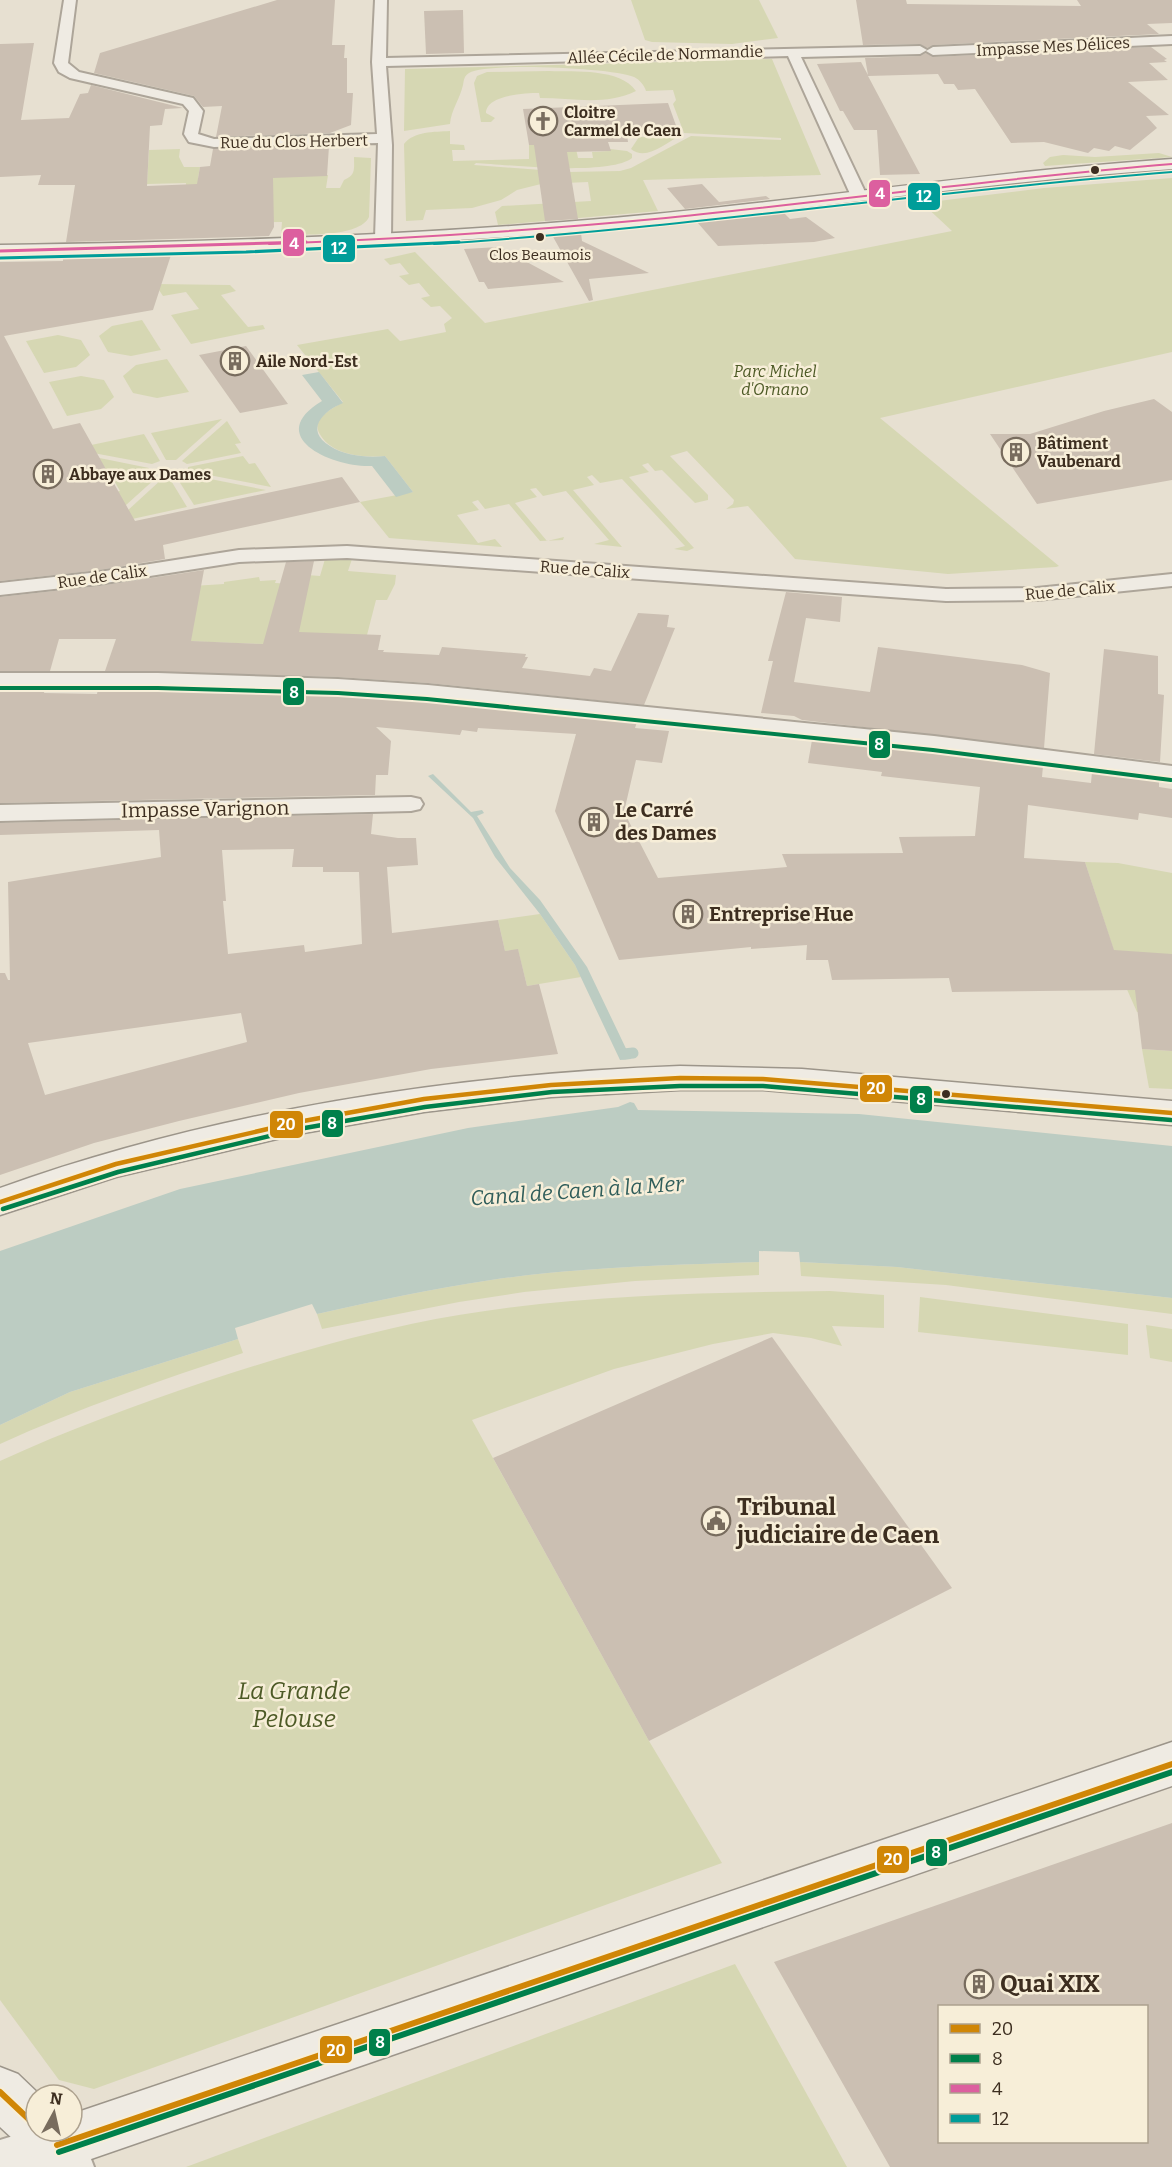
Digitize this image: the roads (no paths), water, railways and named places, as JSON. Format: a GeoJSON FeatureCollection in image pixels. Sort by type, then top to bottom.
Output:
{"type":"FeatureCollection","features":[{"type":"Feature","properties":{"kind":"main road"},"geometry":{"type":"LineString","coordinates":[[0,251],[483,234],[859,196],[1047,173],[1172,164]]}},
{"type":"Feature","properties":{"kind":"main road"},"geometry":{"type":"LineString","coordinates":[[0,1202],[102,1169],[193,1144],[277,1125],[427,1099],[540,1086],[707,1078],[781,1079],[1172,1113]]}},
{"type":"Feature","properties":{"kind":"main road"},"geometry":{"type":"LineString","coordinates":[[84,2131],[1172,1764]]}},
{"type":"Feature","properties":{"kind":"main road"},"geometry":{"type":"LineString","coordinates":[[0,2092],[24,2116]]}},
{"type":"Feature","properties":{"kind":"street","name":"Rue du Clos Herbert"},"geometry":{"type":"LineString","coordinates":[[70,0],[61,63],[64,69],[75,75],[188,101],[196,111],[191,134],[194,139],[214,143],[384,138]]}},
{"type":"Feature","properties":{"kind":"street"},"geometry":{"type":"LineString","coordinates":[[381,0],[379,62],[384,138],[384,238]]}},
{"type":"Feature","properties":{"kind":"street","name":"Impasse Mes Délices"},"geometry":{"type":"LineString","coordinates":[[793,53],[927,51],[1172,40]]}},
{"type":"Feature","properties":{"kind":"street","name":"Allée Cécile de Normandie"},"geometry":{"type":"LineString","coordinates":[[379,62],[781,51],[793,53]]}},
{"type":"Feature","properties":{"kind":"street"},"geometry":{"type":"LineString","coordinates":[[793,53],[859,196]]}},
{"type":"Feature","properties":{"kind":"street","name":"Rue de Calix"},"geometry":{"type":"LineString","coordinates":[[0,589],[99,578],[239,556],[347,552],[946,595],[1037,594],[1172,580]]}},
{"type":"Feature","properties":{"kind":"street"},"geometry":{"type":"LineString","coordinates":[[0,680],[158,680],[338,686],[428,692],[934,743],[1172,773]]}},
{"type":"Feature","properties":{"kind":"street","name":"Impasse Varignon"},"geometry":{"type":"LineString","coordinates":[[0,813],[411,804]]}},
{"type":"Feature","properties":{"kind":"street"},"geometry":{"type":"LineString","coordinates":[[0,2162],[48,2143]]}},
{"type":"Feature","properties":{"kind":"water"},"geometry":{"type":"Polygon","coordinates":[[[319,372],[343,403],[329,411],[319,422],[318,434],[322,440],[350,454],[385,456],[413,492],[396,497],[372,466],[340,462],[324,456],[310,448],[301,438],[299,427],[305,414],[322,401],[302,375],[319,372]]]}},
{"type":"Feature","properties":{"kind":"water"},"geometry":{"type":"Polygon","coordinates":[[[433,774],[471,812],[482,810],[484,813],[477,816],[510,868],[540,900],[587,967],[631,1059],[620,1060],[575,965],[540,914],[495,857],[473,818],[428,776],[433,774]]]}},
{"type":"Feature","properties":{"kind":"water","name":"Canal de Caen à la Mer"},"geometry":{"type":"Polygon","coordinates":[[[630,1102],[634,1103],[638,1110],[859,1114],[1172,1146],[1172,1298],[897,1267],[800,1262],[799,1252],[759,1251],[759,1262],[557,1272],[425,1291],[317,1314],[312,1304],[235,1328],[238,1339],[70,1392],[0,1425],[0,1251],[180,1189],[468,1128],[618,1107],[630,1102]]]}},
{"type":"Feature","properties":{"kind":"waterway"},"geometry":{"type":"LineString","coordinates":[[624,1054],[633,1053]]}},
{"type":"Feature","properties":{"kind":"place","name":"Cloitre Carmel de Caen"},"geometry":{"type":"Point","coordinates":[543,121]}},
{"type":"Feature","properties":{"kind":"place","name":"Clos Beaumois"},"geometry":{"type":"Point","coordinates":[540,237]}},
{"type":"Feature","properties":{"kind":"place","name":"Aile Nord-Est"},"geometry":{"type":"Point","coordinates":[235,361]}},
{"type":"Feature","properties":{"kind":"place","name":"Bâtiment Vaubenard"},"geometry":{"type":"Point","coordinates":[1016,452]}},
{"type":"Feature","properties":{"kind":"place","name":"Abbaye aux Dames"},"geometry":{"type":"Point","coordinates":[48,474]}},
{"type":"Feature","properties":{"kind":"place","name":"Le Carré des Dames"},"geometry":{"type":"Point","coordinates":[594,822]}},
{"type":"Feature","properties":{"kind":"place","name":"Entreprise Hue"},"geometry":{"type":"Point","coordinates":[688,914]}},
{"type":"Feature","properties":{"kind":"place","name":"Tribunal judiciaire de Caen"},"geometry":{"type":"Point","coordinates":[716,1521]}},
{"type":"Feature","properties":{"kind":"place","name":"Quai XIX"},"geometry":{"type":"Point","coordinates":[979,1984]}},
{"type":"Feature","properties":{"kind":"park label","name":"Parc Michel d'Ornano"},"geometry":{"type":"Point","coordinates":[775,380]}},
{"type":"Feature","properties":{"kind":"park label","name":"La Grande Pelouse"},"geometry":{"type":"Point","coordinates":[294,1705]}}]}
